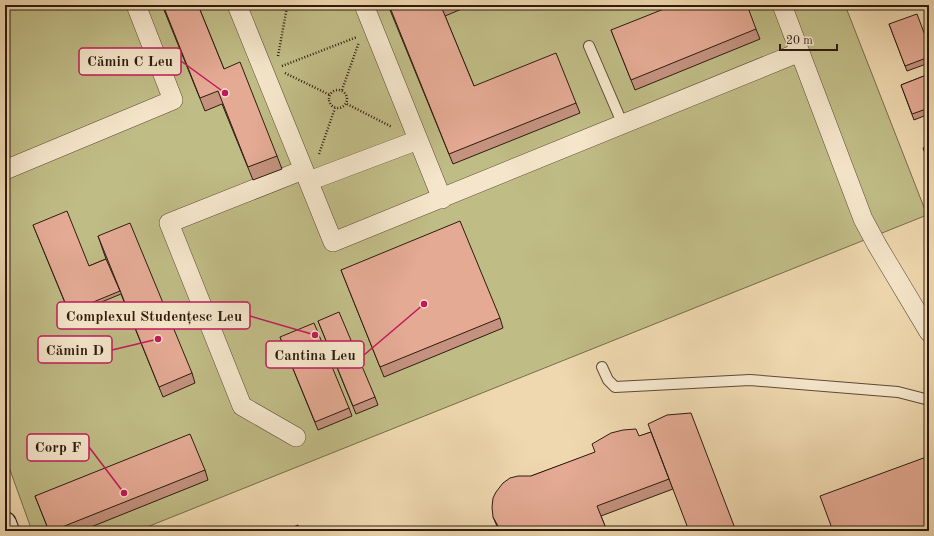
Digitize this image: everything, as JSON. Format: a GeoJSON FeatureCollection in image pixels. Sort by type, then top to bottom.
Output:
{"type":"FeatureCollection","features":[{"type":"Feature","properties":{"kind":"main road"},"geometry":{"type":"LineString","coordinates":[[5,523],[8,531]]}},
{"type":"Feature","properties":{"kind":"street"},"geometry":{"type":"LineString","coordinates":[[5,170],[173,100],[136,5]]}},
{"type":"Feature","properties":{"kind":"street"},"geometry":{"type":"LineString","coordinates":[[237,5],[270,71],[306,175],[333,242],[800,52]]}},
{"type":"Feature","properties":{"kind":"street"},"geometry":{"type":"LineString","coordinates":[[364,5],[442,198]]}},
{"type":"Feature","properties":{"kind":"street"},"geometry":{"type":"LineString","coordinates":[[782,5],[863,219],[929,332]]}},
{"type":"Feature","properties":{"kind":"street"},"geometry":{"type":"LineString","coordinates":[[296,437],[242,406],[169,223],[306,175],[418,140]]}},
{"type":"Feature","properties":{"kind":"lane"},"geometry":{"type":"LineString","coordinates":[[590,46],[622,125]]}},
{"type":"Feature","properties":{"kind":"lane"},"geometry":{"type":"LineString","coordinates":[[602,367],[608,380],[615,387],[750,380],[898,392],[929,400]]}},
{"type":"Feature","properties":{"kind":"path"},"geometry":{"type":"LineString","coordinates":[[283,5],[287,7],[299,8],[306,5]]}},
{"type":"Feature","properties":{"kind":"path"},"geometry":{"type":"LineString","coordinates":[[270,71],[287,7]]}},
{"type":"Feature","properties":{"kind":"path"},"geometry":{"type":"LineString","coordinates":[[270,71],[361,35],[342,90]]}},
{"type":"Feature","properties":{"kind":"path"},"geometry":{"type":"LineString","coordinates":[[270,71],[330,95]]}},
{"type":"Feature","properties":{"kind":"path"},"geometry":{"type":"LineString","coordinates":[[342,90],[334,91],[330,95],[330,105],[340,109],[347,104]]}},
{"type":"Feature","properties":{"kind":"path"},"geometry":{"type":"LineString","coordinates":[[342,90],[347,95],[347,104]]}},
{"type":"Feature","properties":{"kind":"path"},"geometry":{"type":"LineString","coordinates":[[347,104],[418,140]]}},
{"type":"Feature","properties":{"kind":"path"},"geometry":{"type":"LineString","coordinates":[[306,175],[335,108]]}},
{"type":"Feature","properties":{"kind":"shaded area"},"geometry":{"type":"Polygon","coordinates":[[[5,5],[845,5],[927,215],[137,531],[32,531],[5,456],[5,5]]]}},
{"type":"Feature","properties":{"kind":"building"},"geometry":{"type":"Polygon","coordinates":[[[163,5],[198,5],[224,69],[240,62],[277,156],[248,167],[218,91],[200,98],[163,5]]]}},
{"type":"Feature","properties":{"kind":"building"},"geometry":{"type":"Polygon","coordinates":[[[389,5],[443,5],[441,6],[474,86],[556,53],[576,103],[449,154],[389,5]]]}},
{"type":"Feature","properties":{"kind":"building"},"geometry":{"type":"Polygon","coordinates":[[[674,5],[747,5],[756,29],[631,80],[611,30],[674,5]]]}},
{"type":"Feature","properties":{"kind":"building"},"geometry":{"type":"Polygon","coordinates":[[[917,14],[929,46],[929,57],[905,66],[889,24],[917,14]]]}},
{"type":"Feature","properties":{"kind":"building"},"geometry":{"type":"Polygon","coordinates":[[[929,74],[929,108],[912,114],[901,85],[929,74]]]}},
{"type":"Feature","properties":{"kind":"building"},"geometry":{"type":"Polygon","coordinates":[[[929,146],[929,163],[923,148],[929,146]]]}},
{"type":"Feature","properties":{"kind":"building"},"geometry":{"type":"Polygon","coordinates":[[[67,211],[89,266],[106,259],[120,291],[69,312],[33,225],[67,211]]]}},
{"type":"Feature","properties":{"kind":"building"},"geometry":{"type":"Polygon","coordinates":[[[460,221],[500,318],[380,367],[341,270],[460,221]]]}},
{"type":"Feature","properties":{"kind":"building"},"geometry":{"type":"Polygon","coordinates":[[[130,223],[192,373],[159,387],[98,236],[130,223]]]}},
{"type":"Feature","properties":{"kind":"building"},"geometry":{"type":"Polygon","coordinates":[[[339,312],[375,397],[353,406],[318,321],[339,312]]]}},
{"type":"Feature","properties":{"kind":"building"},"geometry":{"type":"Polygon","coordinates":[[[314,323],[349,408],[315,422],[280,337],[314,323]]]}},
{"type":"Feature","properties":{"kind":"building"},"geometry":{"type":"Polygon","coordinates":[[[691,413],[736,531],[689,531],[648,424],[667,415],[691,413]]]}},
{"type":"Feature","properties":{"kind":"building"},"geometry":{"type":"Polygon","coordinates":[[[636,429],[639,436],[651,432],[669,479],[597,506],[607,531],[504,531],[498,526],[493,517],[493,498],[503,483],[510,478],[518,476],[531,476],[595,452],[592,444],[611,433],[636,429]]]}},
{"type":"Feature","properties":{"kind":"building"},"geometry":{"type":"Polygon","coordinates":[[[190,434],[205,470],[49,531],[35,496],[190,434]]]}},
{"type":"Feature","properties":{"kind":"building"},"geometry":{"type":"Polygon","coordinates":[[[929,456],[929,531],[833,531],[820,496],[929,456]]]}},
{"type":"Feature","properties":{"kind":"building"},"geometry":{"type":"Polygon","coordinates":[[[298,525],[301,531],[284,531],[298,525]]]}},
{"type":"Feature","properties":{"kind":"place","name":"Cămin C Leu"},"geometry":{"type":"Point","coordinates":[225,93]}},
{"type":"Feature","properties":{"kind":"place","name":"Cantina Leu"},"geometry":{"type":"Point","coordinates":[424,304]}},
{"type":"Feature","properties":{"kind":"place","name":"Complexul Studențesc Leu"},"geometry":{"type":"Point","coordinates":[315,335]}},
{"type":"Feature","properties":{"kind":"place","name":"Cămin D"},"geometry":{"type":"Point","coordinates":[158,339]}},
{"type":"Feature","properties":{"kind":"place","name":"Corp F"},"geometry":{"type":"Point","coordinates":[124,493]}}]}
